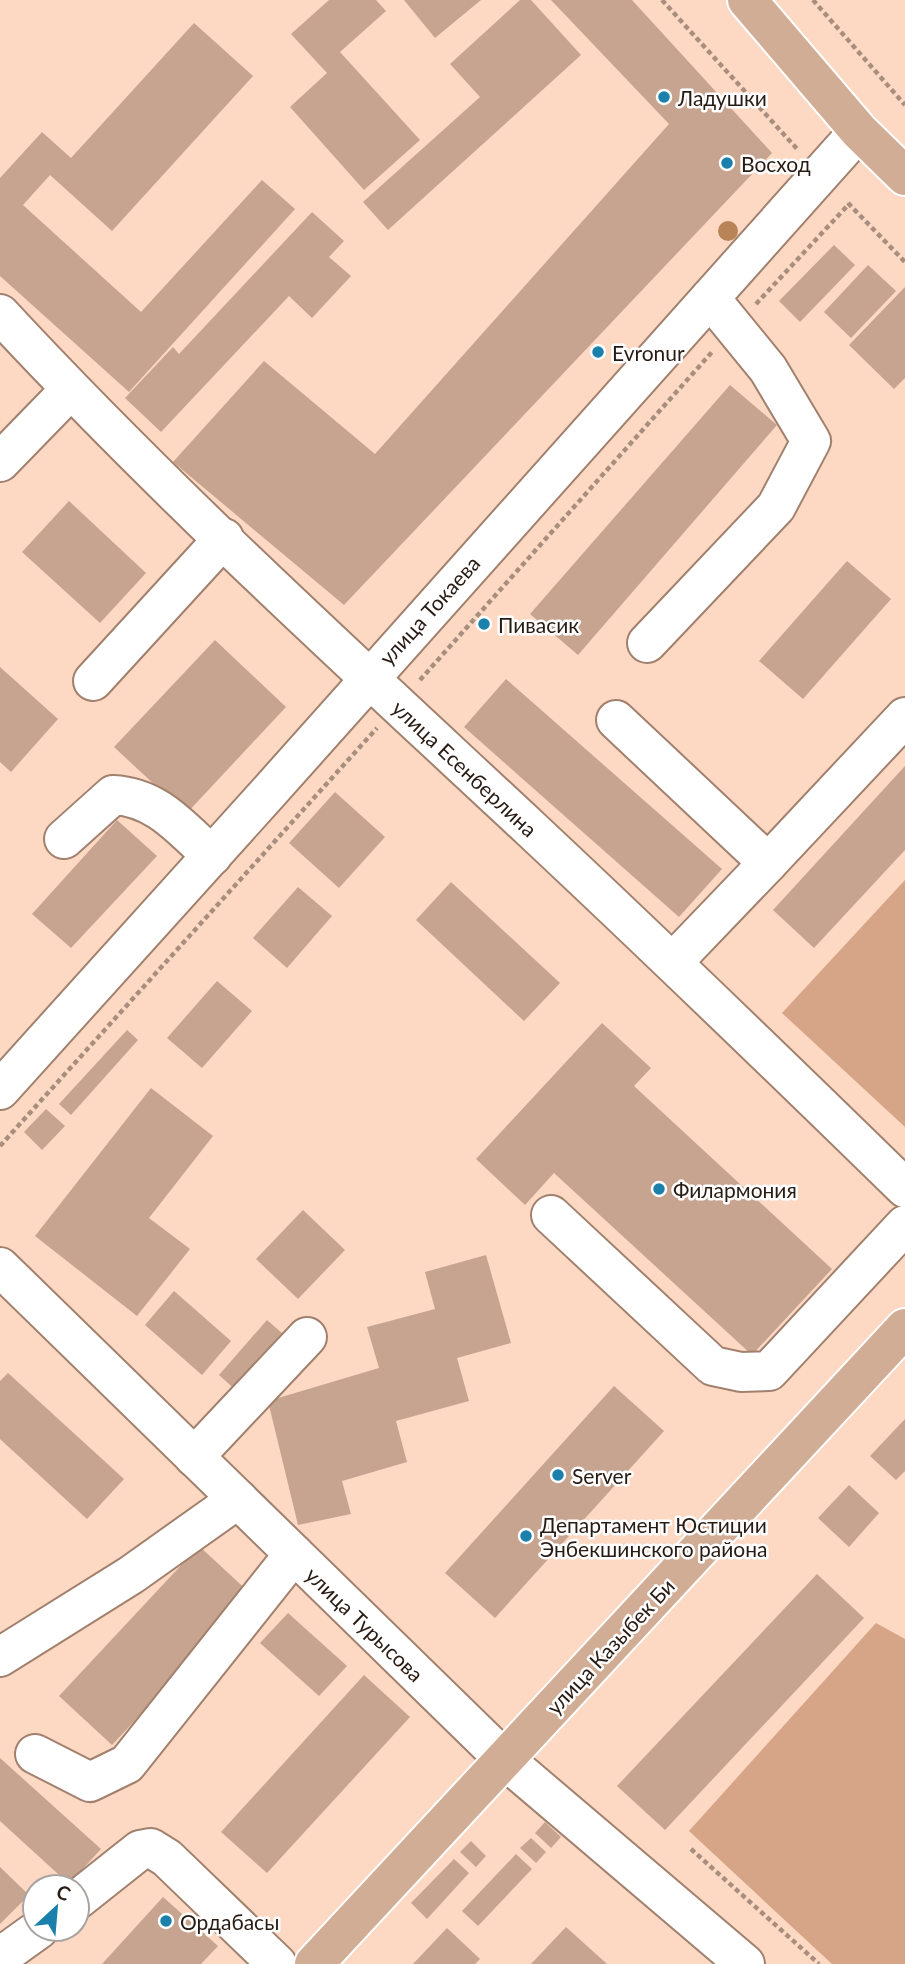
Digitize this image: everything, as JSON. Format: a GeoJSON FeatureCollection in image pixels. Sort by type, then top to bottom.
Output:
{"type":"FeatureCollection","features":[{"type":"Feature","properties":{"kind":"main road"},"geometry":{"type":"LineString","coordinates":[[747,0],[859,131],[905,176]]}},
{"type":"Feature","properties":{"kind":"main road","name":"улица Казыбек Би"},"geometry":{"type":"LineString","coordinates":[[331,1958],[504,1759],[905,1328]]}},
{"type":"Feature","properties":{"kind":"street","name":"улица Токаева"},"geometry":{"type":"LineString","coordinates":[[0,1090],[859,131]]}},
{"type":"Feature","properties":{"kind":"street"},"geometry":{"type":"LineString","coordinates":[[647,643],[776,507],[810,441],[768,369],[710,298]]}},
{"type":"Feature","properties":{"kind":"street","name":"улица Есенберлина"},"geometry":{"type":"LineString","coordinates":[[0,314],[70,390],[223,538],[673,962],[905,1188]]}},
{"type":"Feature","properties":{"kind":"street"},"geometry":{"type":"LineString","coordinates":[[0,462],[70,390]]}},
{"type":"Feature","properties":{"kind":"street"},"geometry":{"type":"LineString","coordinates":[[93,681],[223,538]]}},
{"type":"Feature","properties":{"kind":"street"},"geometry":{"type":"LineString","coordinates":[[673,962],[905,718]]}},
{"type":"Feature","properties":{"kind":"street"},"geometry":{"type":"LineString","coordinates":[[615,720],[768,863]]}},
{"type":"Feature","properties":{"kind":"street"},"geometry":{"type":"LineString","coordinates":[[64,839],[113,794],[132,795],[164,811],[212,856]]}},
{"type":"Feature","properties":{"kind":"street"},"geometry":{"type":"LineString","coordinates":[[551,1214],[713,1366],[741,1372],[769,1371],[905,1225]]}},
{"type":"Feature","properties":{"kind":"street","name":"улица Турысова"},"geometry":{"type":"LineString","coordinates":[[0,1267],[504,1759],[745,1964]]}},
{"type":"Feature","properties":{"kind":"street"},"geometry":{"type":"LineString","coordinates":[[194,1457],[307,1337]]}},
{"type":"Feature","properties":{"kind":"street"},"geometry":{"type":"LineString","coordinates":[[0,1657],[131,1575],[238,1499]]}},
{"type":"Feature","properties":{"kind":"street"},"geometry":{"type":"LineString","coordinates":[[35,1754],[89,1782],[127,1765],[294,1554]]}},
{"type":"Feature","properties":{"kind":"street"},"geometry":{"type":"LineString","coordinates":[[91,1889],[140,1850],[151,1848],[167,1858],[277,1964]]}},
{"type":"Feature","properties":{"kind":"street"},"geometry":{"type":"LineString","coordinates":[[0,1957],[21,1942]]}},
{"type":"Feature","properties":{"kind":"path"},"geometry":{"type":"LineString","coordinates":[[663,0],[806,158]]}},
{"type":"Feature","properties":{"kind":"path"},"geometry":{"type":"LineString","coordinates":[[813,0],[905,105]]}},
{"type":"Feature","properties":{"kind":"path"},"geometry":{"type":"LineString","coordinates":[[840,195],[905,262]]}},
{"type":"Feature","properties":{"kind":"path"},"geometry":{"type":"LineString","coordinates":[[0,1146],[734,327],[849,204]]}},
{"type":"Feature","properties":{"kind":"path"},"geometry":{"type":"LineString","coordinates":[[691,1849],[819,1964]]}},
{"type":"Feature","properties":{"kind":"shaded area"},"geometry":{"type":"Polygon","coordinates":[[[905,880],[905,1127],[782,1013],[905,880]]]}},
{"type":"Feature","properties":{"kind":"shaded area"},"geometry":{"type":"Polygon","coordinates":[[[876,1623],[905,1639],[905,1964],[832,1964],[689,1831],[876,1623]]]}},
{"type":"Feature","properties":{"kind":"building"},"geometry":{"type":"Polygon","coordinates":[[[329,0],[376,0],[386,11],[340,52],[420,140],[364,190],[290,107],[327,73],[291,34],[329,0]]]}},
{"type":"Feature","properties":{"kind":"building"},"geometry":{"type":"Polygon","coordinates":[[[404,0],[481,0],[435,38],[404,0]]]}},
{"type":"Feature","properties":{"kind":"building"},"geometry":{"type":"Polygon","coordinates":[[[520,0],[531,0],[581,55],[388,230],[363,202],[480,97],[450,64],[520,0]]]}},
{"type":"Feature","properties":{"kind":"building"},"geometry":{"type":"Polygon","coordinates":[[[551,0],[632,0],[772,153],[344,605],[173,462],[264,361],[375,454],[669,124],[551,0]]]}},
{"type":"Feature","properties":{"kind":"building"},"geometry":{"type":"Polygon","coordinates":[[[194,23],[253,76],[112,231],[50,175],[23,205],[141,312],[262,180],[295,209],[129,392],[0,276],[0,178],[42,132],[71,158],[194,23]]]}},
{"type":"Feature","properties":{"kind":"building"},"geometry":{"type":"Polygon","coordinates":[[[312,212],[344,241],[329,257],[351,276],[312,318],[289,296],[161,432],[125,398],[173,347],[179,354],[312,212]]]}},
{"type":"Feature","properties":{"kind":"building"},"geometry":{"type":"Polygon","coordinates":[[[834,245],[855,265],[800,322],[779,301],[834,245]]]}},
{"type":"Feature","properties":{"kind":"building"},"geometry":{"type":"Polygon","coordinates":[[[868,265],[896,291],[851,338],[824,312],[868,265]]]}},
{"type":"Feature","properties":{"kind":"building"},"geometry":{"type":"Polygon","coordinates":[[[905,287],[905,378],[894,389],[849,345],[905,287]]]}},
{"type":"Feature","properties":{"kind":"building"},"geometry":{"type":"Polygon","coordinates":[[[730,385],[777,425],[578,655],[530,614],[730,385]]]}},
{"type":"Feature","properties":{"kind":"building"},"geometry":{"type":"Polygon","coordinates":[[[69,501],[146,573],[100,623],[22,552],[69,501]]]}},
{"type":"Feature","properties":{"kind":"building"},"geometry":{"type":"Polygon","coordinates":[[[847,561],[891,599],[803,699],[759,661],[847,561]]]}},
{"type":"Feature","properties":{"kind":"building"},"geometry":{"type":"Polygon","coordinates":[[[215,640],[286,707],[186,814],[114,747],[215,640]]]}},
{"type":"Feature","properties":{"kind":"building"},"geometry":{"type":"Polygon","coordinates":[[[0,667],[58,719],[11,772],[0,762],[0,667]]]}},
{"type":"Feature","properties":{"kind":"building"},"geometry":{"type":"Polygon","coordinates":[[[506,679],[722,869],[679,917],[464,727],[506,679]]]}},
{"type":"Feature","properties":{"kind":"building"},"geometry":{"type":"Polygon","coordinates":[[[905,766],[905,850],[814,948],[773,910],[905,766]]]}},
{"type":"Feature","properties":{"kind":"building"},"geometry":{"type":"Polygon","coordinates":[[[335,792],[385,837],[339,888],[289,843],[335,792]]]}},
{"type":"Feature","properties":{"kind":"building"},"geometry":{"type":"Polygon","coordinates":[[[117,820],[157,856],[71,948],[32,914],[117,820]]]}},
{"type":"Feature","properties":{"kind":"building"},"geometry":{"type":"Polygon","coordinates":[[[451,882],[560,983],[524,1021],[416,920],[451,882]]]}},
{"type":"Feature","properties":{"kind":"building"},"geometry":{"type":"Polygon","coordinates":[[[298,887],[332,916],[287,968],[253,938],[298,887]]]}},
{"type":"Feature","properties":{"kind":"building"},"geometry":{"type":"Polygon","coordinates":[[[217,981],[252,1011],[202,1068],[167,1038],[217,981]]]}},
{"type":"Feature","properties":{"kind":"building","name":"Филармония"},"geometry":{"type":"Polygon","coordinates":[[[602,1023],[651,1068],[634,1086],[832,1269],[752,1355],[554,1173],[525,1205],[476,1159],[602,1023]]]}},
{"type":"Feature","properties":{"kind":"building"},"geometry":{"type":"Polygon","coordinates":[[[127,1030],[138,1040],[71,1115],[59,1104],[127,1030]]]}},
{"type":"Feature","properties":{"kind":"building"},"geometry":{"type":"Polygon","coordinates":[[[151,1088],[213,1136],[149,1218],[190,1249],[137,1316],[35,1236],[151,1088]]]}},
{"type":"Feature","properties":{"kind":"building"},"geometry":{"type":"Polygon","coordinates":[[[46,1109],[65,1126],[42,1150],[24,1132],[46,1109]]]}},
{"type":"Feature","properties":{"kind":"building"},"geometry":{"type":"Polygon","coordinates":[[[303,1210],[345,1250],[298,1299],[256,1259],[303,1210]]]}},
{"type":"Feature","properties":{"kind":"building"},"geometry":{"type":"Polygon","coordinates":[[[486,1255],[511,1343],[457,1358],[469,1401],[396,1421],[407,1462],[342,1481],[351,1514],[298,1525],[268,1401],[379,1368],[367,1327],[435,1309],[425,1272],[486,1255]]]}},
{"type":"Feature","properties":{"kind":"building"},"geometry":{"type":"Polygon","coordinates":[[[174,1291],[231,1341],[202,1375],[145,1325],[174,1291]]]}},
{"type":"Feature","properties":{"kind":"building"},"geometry":{"type":"Polygon","coordinates":[[[267,1320],[290,1340],[241,1395],[219,1375],[267,1320]]]}},
{"type":"Feature","properties":{"kind":"building"},"geometry":{"type":"Polygon","coordinates":[[[8,1373],[124,1479],[87,1519],[0,1439],[0,1381],[8,1373]]]}},
{"type":"Feature","properties":{"kind":"building"},"geometry":{"type":"Polygon","coordinates":[[[614,1386],[664,1431],[495,1618],[445,1573],[614,1386]]]}},
{"type":"Feature","properties":{"kind":"building"},"geometry":{"type":"Polygon","coordinates":[[[905,1419],[905,1471],[896,1480],[870,1456],[905,1419]]]}},
{"type":"Feature","properties":{"kind":"building"},"geometry":{"type":"Polygon","coordinates":[[[849,1485],[879,1513],[849,1547],[818,1518],[849,1485]]]}},
{"type":"Feature","properties":{"kind":"building"},"geometry":{"type":"Polygon","coordinates":[[[199,1546],[252,1595],[112,1745],[59,1696],[199,1546]]]}},
{"type":"Feature","properties":{"kind":"building"},"geometry":{"type":"Polygon","coordinates":[[[817,1574],[864,1618],[665,1830],[617,1786],[817,1574]]]}},
{"type":"Feature","properties":{"kind":"building"},"geometry":{"type":"Polygon","coordinates":[[[288,1613],[347,1666],[319,1696],[260,1643],[288,1613]]]}},
{"type":"Feature","properties":{"kind":"building"},"geometry":{"type":"Polygon","coordinates":[[[364,1675],[410,1717],[267,1873],[221,1832],[364,1675]]]}},
{"type":"Feature","properties":{"kind":"building"},"geometry":{"type":"Polygon","coordinates":[[[0,1758],[101,1849],[79,1873],[57,1873],[0,1821],[0,1758]]]}},
{"type":"Feature","properties":{"kind":"building"},"geometry":{"type":"Polygon","coordinates":[[[545,1822],[561,1837],[551,1848],[535,1833],[545,1822]]]}},
{"type":"Feature","properties":{"kind":"building"},"geometry":{"type":"Polygon","coordinates":[[[531,1838],[546,1852],[536,1863],[520,1848],[531,1838]]]}},
{"type":"Feature","properties":{"kind":"building"},"geometry":{"type":"Polygon","coordinates":[[[471,1841],[486,1856],[476,1867],[460,1852],[471,1841]]]}},
{"type":"Feature","properties":{"kind":"building"},"geometry":{"type":"Polygon","coordinates":[[[516,1854],[532,1869],[478,1926],[462,1911],[516,1854]]]}},
{"type":"Feature","properties":{"kind":"building"},"geometry":{"type":"Polygon","coordinates":[[[454,1859],[469,1873],[427,1919],[411,1903],[454,1859]]]}},
{"type":"Feature","properties":{"kind":"building"},"geometry":{"type":"Polygon","coordinates":[[[0,1867],[21,1887],[21,1903],[0,1924],[0,1867]]]}},
{"type":"Feature","properties":{"kind":"building","name":"Ордабасы"},"geometry":{"type":"Polygon","coordinates":[[[163,1897],[218,1946],[201,1964],[102,1964],[163,1897]]]}},
{"type":"Feature","properties":{"kind":"building"},"geometry":{"type":"Polygon","coordinates":[[[566,1927],[607,1964],[531,1964],[566,1927]]]}},
{"type":"Feature","properties":{"kind":"building"},"geometry":{"type":"Polygon","coordinates":[[[447,1928],[480,1959],[475,1964],[413,1964],[447,1928]]]}},
{"type":"Feature","properties":{"kind":"place","name":"Ладушки"},"geometry":{"type":"Point","coordinates":[664,97]}},
{"type":"Feature","properties":{"kind":"place","name":"Восход"},"geometry":{"type":"Point","coordinates":[727,163]}},
{"type":"Feature","properties":{"kind":"place","name":"Evronur"},"geometry":{"type":"Point","coordinates":[598,352]}},
{"type":"Feature","properties":{"kind":"place","name":"Пивасик"},"geometry":{"type":"Point","coordinates":[484,624]}},
{"type":"Feature","properties":{"kind":"place","name":"Филармония"},"geometry":{"type":"Point","coordinates":[659,1189]}},
{"type":"Feature","properties":{"kind":"place","name":"Server"},"geometry":{"type":"Point","coordinates":[558,1475]}},
{"type":"Feature","properties":{"kind":"place","name":"Департамент Юстиции Энбекшинского района"},"geometry":{"type":"Point","coordinates":[526,1536]}},
{"type":"Feature","properties":{"kind":"place","name":"Ордабасы"},"geometry":{"type":"Point","coordinates":[166,1921]}}]}
